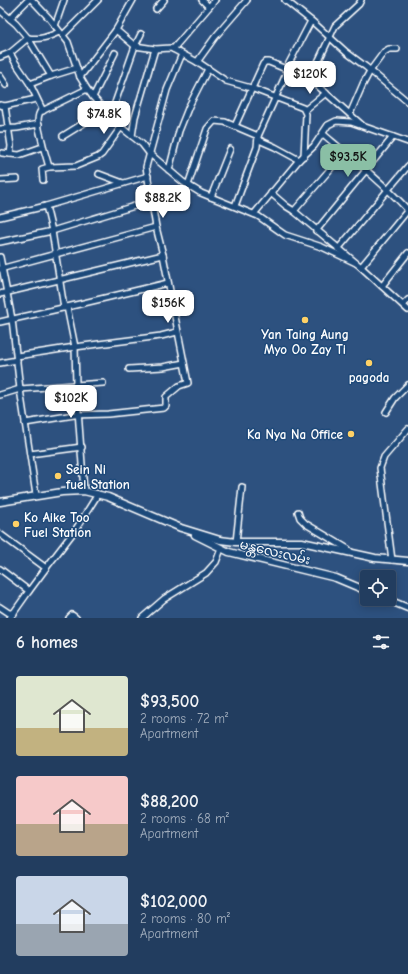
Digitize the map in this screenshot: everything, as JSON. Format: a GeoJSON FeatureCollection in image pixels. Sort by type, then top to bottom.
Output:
{"type":"FeatureCollection","features":[{"type":"Feature","properties":{"kind":"main road"},"geometry":{"type":"LineString","coordinates":[[0,502],[36,495],[84,491],[108,497],[181,528],[220,540],[236,542],[302,542],[353,554],[408,561]]}},
{"type":"Feature","properties":{"kind":"main road","name":"မန္တလေးလမ်း"},"geometry":{"type":"LineString","coordinates":[[181,528],[229,552],[336,578],[360,588]]}},
{"type":"Feature","properties":{"kind":"main road"},"geometry":{"type":"LineString","coordinates":[[396,603],[408,608]]}},
{"type":"Feature","properties":{"kind":"street"},"geometry":{"type":"LineString","coordinates":[[10,19],[28,0]]}},
{"type":"Feature","properties":{"kind":"street"},"geometry":{"type":"LineString","coordinates":[[32,0],[68,42],[80,77],[86,89],[121,127],[142,144],[149,153],[169,170],[201,193],[254,214],[285,235],[322,248],[356,263]]}},
{"type":"Feature","properties":{"kind":"street"},"geometry":{"type":"LineString","coordinates":[[55,26],[64,0]]}},
{"type":"Feature","properties":{"kind":"street"},"geometry":{"type":"LineString","coordinates":[[0,57],[10,53],[28,38],[48,38],[61,33],[98,0]]}},
{"type":"Feature","properties":{"kind":"street"},"geometry":{"type":"LineString","coordinates":[[80,77],[116,30],[133,0]]}},
{"type":"Feature","properties":{"kind":"street"},"geometry":{"type":"LineString","coordinates":[[156,8],[164,0]]}},
{"type":"Feature","properties":{"kind":"street"},"geometry":{"type":"LineString","coordinates":[[202,0],[209,7]]}},
{"type":"Feature","properties":{"kind":"street"},"geometry":{"type":"LineString","coordinates":[[173,49],[215,0]]}},
{"type":"Feature","properties":{"kind":"street"},"geometry":{"type":"LineString","coordinates":[[197,62],[215,37],[247,0]]}},
{"type":"Feature","properties":{"kind":"street"},"geometry":{"type":"LineString","coordinates":[[286,0],[408,102]]}},
{"type":"Feature","properties":{"kind":"street"},"geometry":{"type":"LineString","coordinates":[[310,79],[330,38],[334,26],[361,0]]}},
{"type":"Feature","properties":{"kind":"street"},"geometry":{"type":"LineString","coordinates":[[0,10],[28,38],[51,76]]}},
{"type":"Feature","properties":{"kind":"street"},"geometry":{"type":"LineString","coordinates":[[235,206],[257,147],[258,138],[287,70],[311,21]]}},
{"type":"Feature","properties":{"kind":"street"},"geometry":{"type":"LineString","coordinates":[[116,30],[135,46],[155,49],[171,48],[197,62],[226,81],[251,88],[305,110]]}},
{"type":"Feature","properties":{"kind":"street"},"geometry":{"type":"LineString","coordinates":[[110,116],[135,46],[141,34]]}},
{"type":"Feature","properties":{"kind":"street"},"geometry":{"type":"LineString","coordinates":[[132,136],[135,117],[155,49]]}},
{"type":"Feature","properties":{"kind":"street"},"geometry":{"type":"LineString","coordinates":[[350,114],[370,70],[384,52],[389,49],[397,49]]}},
{"type":"Feature","properties":{"kind":"street"},"geometry":{"type":"LineString","coordinates":[[10,53],[30,84],[43,111]]}},
{"type":"Feature","properties":{"kind":"street"},"geometry":{"type":"LineString","coordinates":[[93,97],[115,53]]}},
{"type":"Feature","properties":{"kind":"street"},"geometry":{"type":"LineString","coordinates":[[25,423],[80,415],[108,414],[164,408],[166,406],[166,396],[179,386],[188,383],[177,332],[176,317],[156,227],[146,167],[167,90],[182,54]]}},
{"type":"Feature","properties":{"kind":"street"},"geometry":{"type":"LineString","coordinates":[[235,126],[251,88],[265,62],[272,63],[310,79],[364,127]]}},
{"type":"Feature","properties":{"kind":"street"},"geometry":{"type":"LineString","coordinates":[[30,84],[77,68]]}},
{"type":"Feature","properties":{"kind":"street"},"geometry":{"type":"LineString","coordinates":[[169,170],[187,112],[208,69]]}},
{"type":"Feature","properties":{"kind":"street"},"geometry":{"type":"LineString","coordinates":[[1,78],[6,85]]}},
{"type":"Feature","properties":{"kind":"street"},"geometry":{"type":"LineString","coordinates":[[49,167],[43,146],[38,114],[86,89]]}},
{"type":"Feature","properties":{"kind":"street"},"geometry":{"type":"LineString","coordinates":[[305,110],[326,94]]}},
{"type":"Feature","properties":{"kind":"street"},"geometry":{"type":"LineString","coordinates":[[401,96],[408,95]]}},
{"type":"Feature","properties":{"kind":"street"},"geometry":{"type":"LineString","coordinates":[[10,154],[11,146],[2,106],[36,99]]}},
{"type":"Feature","properties":{"kind":"street"},"geometry":{"type":"LineString","coordinates":[[63,136],[104,110]]}},
{"type":"Feature","properties":{"kind":"street"},"geometry":{"type":"LineString","coordinates":[[304,156],[305,110]]}},
{"type":"Feature","properties":{"kind":"street"},"geometry":{"type":"LineString","coordinates":[[188,185],[207,129],[214,121],[225,122],[235,126],[299,160]]}},
{"type":"Feature","properties":{"kind":"street"},"geometry":{"type":"LineString","coordinates":[[254,214],[299,160],[314,146],[328,125],[336,121],[352,122],[408,142]]}},
{"type":"Feature","properties":{"kind":"street"},"geometry":{"type":"LineString","coordinates":[[0,129],[39,124]]}},
{"type":"Feature","properties":{"kind":"street"},"geometry":{"type":"LineString","coordinates":[[43,180],[42,169],[49,167],[76,166],[98,157],[102,154],[121,127]]}},
{"type":"Feature","properties":{"kind":"street"},"geometry":{"type":"LineString","coordinates":[[323,134],[388,189],[408,210],[361,267]]}},
{"type":"Feature","properties":{"kind":"street"},"geometry":{"type":"LineString","coordinates":[[316,231],[393,137]]}},
{"type":"Feature","properties":{"kind":"street"},"geometry":{"type":"LineString","coordinates":[[2,153],[19,155],[43,146]]}},
{"type":"Feature","properties":{"kind":"street"},"geometry":{"type":"LineString","coordinates":[[211,197],[230,149]]}},
{"type":"Feature","properties":{"kind":"street"},"geometry":{"type":"LineString","coordinates":[[294,211],[345,152]]}},
{"type":"Feature","properties":{"kind":"street"},"geometry":{"type":"LineString","coordinates":[[338,249],[408,166]]}},
{"type":"Feature","properties":{"kind":"street"},"geometry":{"type":"LineString","coordinates":[[99,174],[124,183]]}},
{"type":"Feature","properties":{"kind":"street"},"geometry":{"type":"LineString","coordinates":[[0,217],[46,206],[148,176]]}},
{"type":"Feature","properties":{"kind":"street"},"geometry":{"type":"LineString","coordinates":[[0,180],[17,179]]}},
{"type":"Feature","properties":{"kind":"street"},"geometry":{"type":"LineString","coordinates":[[271,193],[361,267],[408,310]]}},
{"type":"Feature","properties":{"kind":"street"},"geometry":{"type":"LineString","coordinates":[[0,242],[52,231],[151,201]]}},
{"type":"Feature","properties":{"kind":"street"},"geometry":{"type":"LineString","coordinates":[[46,206],[75,347],[76,384],[80,415],[84,491]]}},
{"type":"Feature","properties":{"kind":"street"},"geometry":{"type":"LineString","coordinates":[[1,269],[156,227]]}},
{"type":"Feature","properties":{"kind":"street"},"geometry":{"type":"LineString","coordinates":[[382,286],[408,253]]}},
{"type":"Feature","properties":{"kind":"street"},"geometry":{"type":"LineString","coordinates":[[0,294],[163,255]]}},
{"type":"Feature","properties":{"kind":"street"},"geometry":{"type":"LineString","coordinates":[[0,257],[1,269],[12,320],[20,389],[36,495]]}},
{"type":"Feature","properties":{"kind":"street"},"geometry":{"type":"LineString","coordinates":[[0,322],[66,308],[168,283]]}},
{"type":"Feature","properties":{"kind":"street"},"geometry":{"type":"LineString","coordinates":[[403,305],[408,300]]}},
{"type":"Feature","properties":{"kind":"street"},"geometry":{"type":"LineString","coordinates":[[0,363],[17,358],[75,347],[161,336],[177,332]]}},
{"type":"Feature","properties":{"kind":"street"},"geometry":{"type":"LineString","coordinates":[[128,369],[184,363]]}},
{"type":"Feature","properties":{"kind":"street"},"geometry":{"type":"LineString","coordinates":[[0,394],[20,389],[103,383]]}},
{"type":"Feature","properties":{"kind":"street"},"geometry":{"type":"LineString","coordinates":[[386,412],[395,398],[408,386]]}},
{"type":"Feature","properties":{"kind":"street"},"geometry":{"type":"LineString","coordinates":[[392,560],[380,468],[384,457],[408,429]]}},
{"type":"Feature","properties":{"kind":"street"},"geometry":{"type":"LineString","coordinates":[[30,454],[82,447]]}},
{"type":"Feature","properties":{"kind":"street"},"geometry":{"type":"LineString","coordinates":[[236,542],[242,487]]}},
{"type":"Feature","properties":{"kind":"street"},"geometry":{"type":"LineString","coordinates":[[10,618],[76,529],[98,494]]}},
{"type":"Feature","properties":{"kind":"street"},"geometry":{"type":"LineString","coordinates":[[298,512],[300,518],[306,524],[348,549],[353,554]]}},
{"type":"Feature","properties":{"kind":"street"},"geometry":{"type":"LineString","coordinates":[[0,534],[46,568]]}},
{"type":"Feature","properties":{"kind":"street"},"geometry":{"type":"LineString","coordinates":[[142,618],[164,599],[206,573],[216,562],[221,549]]}},
{"type":"Feature","properties":{"kind":"street"},"geometry":{"type":"LineString","coordinates":[[0,569],[29,591]]}},
{"type":"Feature","properties":{"kind":"street"},"geometry":{"type":"LineString","coordinates":[[0,608],[14,613]]}},
{"type":"Feature","properties":{"kind":"street"},"geometry":{"type":"LineString","coordinates":[[69,618],[72,615],[76,618]]}},
{"type":"Feature","properties":{"kind":"place","name":"Yan Taing Aung Myo Oo Zay Ti"},"geometry":{"type":"Point","coordinates":[305,320]}},
{"type":"Feature","properties":{"kind":"place","name":"pagoda"},"geometry":{"type":"Point","coordinates":[369,363]}},
{"type":"Feature","properties":{"kind":"place","name":"Ka Nya Na Office"},"geometry":{"type":"Point","coordinates":[351,434]}},
{"type":"Feature","properties":{"kind":"place","name":"Sein Ni fuel Station"},"geometry":{"type":"Point","coordinates":[58,476]}},
{"type":"Feature","properties":{"kind":"place","name":"Ko Aike Too Fuel Station"},"geometry":{"type":"Point","coordinates":[16,524]}}]}
